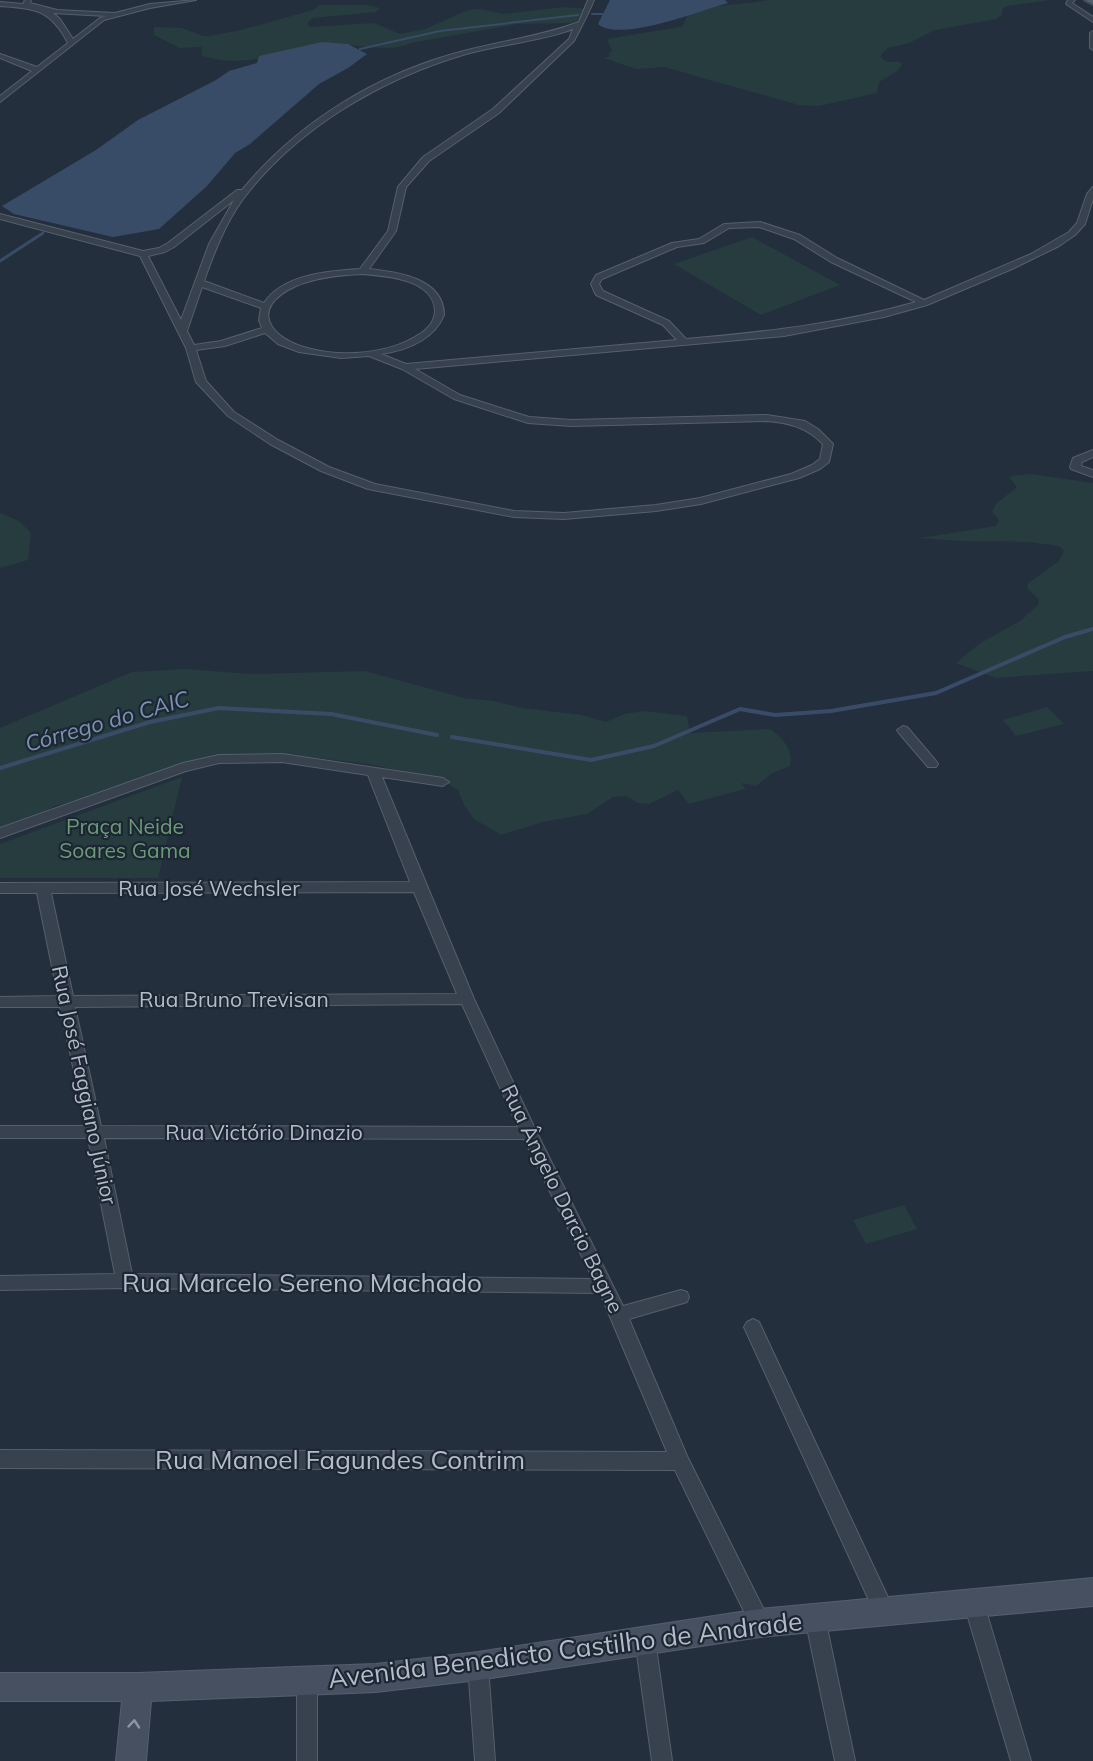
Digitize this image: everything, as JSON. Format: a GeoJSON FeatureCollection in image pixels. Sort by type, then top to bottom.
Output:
{"type":"FeatureCollection","features":[{"type":"Feature","properties":{"kind":"main road","name":"Avenida Benedicto Castilho de Andrade"},"geometry":{"type":"LineString","coordinates":[[0,1687],[138,1687],[376,1678],[478,1666],[760,1623],[974,1605],[1093,1592]]}},
{"type":"Feature","properties":{"kind":"main road"},"geometry":{"type":"LineString","coordinates":[[131,1761],[138,1687]]}},
{"type":"Feature","properties":{"kind":"street"},"geometry":{"type":"LineString","coordinates":[[28,0],[26,4],[48,12],[63,24],[71,42]]}},
{"type":"Feature","properties":{"kind":"street"},"geometry":{"type":"LineString","coordinates":[[0,100],[102,19],[177,1],[193,0]]}},
{"type":"Feature","properties":{"kind":"street"},"geometry":{"type":"LineString","coordinates":[[363,271],[392,231],[400,193],[406,180],[426,159],[506,102],[572,40],[591,0]]}},
{"type":"Feature","properties":{"kind":"street"},"geometry":{"type":"LineString","coordinates":[[1068,1],[1093,20]]}},
{"type":"Feature","properties":{"kind":"street"},"geometry":{"type":"LineString","coordinates":[[0,4],[71,13],[120,13]]}},
{"type":"Feature","properties":{"kind":"street"},"geometry":{"type":"LineString","coordinates":[[182,331],[219,233],[238,200],[291,145],[324,118],[352,99],[415,68],[465,52],[562,32],[582,23]]}},
{"type":"Feature","properties":{"kind":"street"},"geometry":{"type":"LineString","coordinates":[[562,32],[573,34]]}},
{"type":"Feature","properties":{"kind":"street"},"geometry":{"type":"LineString","coordinates":[[1093,33],[1093,48]]}},
{"type":"Feature","properties":{"kind":"street"},"geometry":{"type":"LineString","coordinates":[[0,57],[37,70]]}},
{"type":"Feature","properties":{"kind":"street"},"geometry":{"type":"LineString","coordinates":[[0,216],[143,254],[162,250],[171,245],[255,180]]}},
{"type":"Feature","properties":{"kind":"street"},"geometry":{"type":"LineString","coordinates":[[405,367],[784,333],[881,315],[924,303],[1013,267],[1066,238],[1081,225],[1085,207],[1093,189]]}},
{"type":"Feature","properties":{"kind":"street"},"geometry":{"type":"LineString","coordinates":[[685,343],[666,323],[599,293],[595,284],[599,277],[675,245],[701,241],[727,226],[760,224],[797,237],[834,260],[924,303]]}},
{"type":"Feature","properties":{"kind":"street"},"geometry":{"type":"LineString","coordinates":[[143,254],[191,348],[201,382],[231,414],[274,442],[325,469],[372,487],[514,514],[564,516],[656,508],[701,501],[771,483],[816,467],[825,460],[828,444],[814,428],[792,421],[767,418],[572,423],[528,420],[457,397],[405,367],[371,354]]}},
{"type":"Feature","properties":{"kind":"street"},"geometry":{"type":"LineString","coordinates":[[363,271],[400,277],[428,289],[439,301],[441,314],[434,327],[419,338],[398,348],[371,354],[344,356],[318,354],[296,348],[278,340],[267,329],[263,318],[266,307],[276,295],[292,285],[321,276],[363,271]]}},
{"type":"Feature","properties":{"kind":"street"},"geometry":{"type":"LineString","coordinates":[[200,283],[266,307]]}},
{"type":"Feature","properties":{"kind":"street"},"geometry":{"type":"LineString","coordinates":[[191,348],[222,344],[267,329]]}},
{"type":"Feature","properties":{"kind":"street"},"geometry":{"type":"LineString","coordinates":[[1093,453],[1077,460],[1075,467],[1093,474]]}},
{"type":"Feature","properties":{"kind":"street"},"geometry":{"type":"LineString","coordinates":[[903,730],[934,766]]}},
{"type":"Feature","properties":{"kind":"street"},"geometry":{"type":"LineString","coordinates":[[0,833],[64,808],[203,762],[237,758],[282,758],[442,782]]}},
{"type":"Feature","properties":{"kind":"street","name":"Rua Ângelo Darcio Bagne"},"geometry":{"type":"LineString","coordinates":[[373,771],[467,999],[529,1133],[619,1315],[680,1461],[760,1623]]}},
{"type":"Feature","properties":{"kind":"street","name":"Rua José Wechsler"},"geometry":{"type":"LineString","coordinates":[[0,888],[419,887]]}},
{"type":"Feature","properties":{"kind":"street","name":"Rua José Faggiano Júnior"},"geometry":{"type":"LineString","coordinates":[[43,888],[66,1001],[97,1132],[125,1281]]}},
{"type":"Feature","properties":{"kind":"street","name":"Rua Bruno Trevisan"},"geometry":{"type":"LineString","coordinates":[[0,1002],[467,999]]}},
{"type":"Feature","properties":{"kind":"street","name":"Rua Victório Dinazio"},"geometry":{"type":"LineString","coordinates":[[0,1132],[529,1133]]}},
{"type":"Feature","properties":{"kind":"street","name":"Rua Marcelo Sereno Machado"},"geometry":{"type":"LineString","coordinates":[[0,1283],[125,1281],[605,1286]]}},
{"type":"Feature","properties":{"kind":"street"},"geometry":{"type":"LineString","coordinates":[[619,1315],[681,1297]]}},
{"type":"Feature","properties":{"kind":"street"},"geometry":{"type":"LineString","coordinates":[[753,1327],[885,1613]]}},
{"type":"Feature","properties":{"kind":"street","name":"Rua Manoel Fagundes Contrim"},"geometry":{"type":"LineString","coordinates":[[0,1459],[680,1461]]}},
{"type":"Feature","properties":{"kind":"street"},"geometry":{"type":"LineString","coordinates":[[974,1605],[1021,1761]]}},
{"type":"Feature","properties":{"kind":"street"},"geometry":{"type":"LineString","coordinates":[[815,1618],[845,1761]]}},
{"type":"Feature","properties":{"kind":"street"},"geometry":{"type":"LineString","coordinates":[[645,1640],[662,1761]]}},
{"type":"Feature","properties":{"kind":"street"},"geometry":{"type":"LineString","coordinates":[[478,1666],[485,1761]]}},
{"type":"Feature","properties":{"kind":"street"},"geometry":{"type":"LineString","coordinates":[[307,1682],[307,1761]]}},
{"type":"Feature","properties":{"kind":"green space"},"geometry":{"type":"Polygon","coordinates":[[[768,0],[1051,0],[1007,6],[1002,9],[1002,15],[996,19],[935,30],[909,43],[888,48],[881,54],[881,58],[887,62],[900,62],[902,65],[896,72],[879,82],[877,93],[819,106],[799,105],[664,67],[636,69],[604,58],[611,56],[608,55],[612,51],[607,39],[680,27],[687,16],[707,8],[768,0]]]}},
{"type":"Feature","properties":{"kind":"green space"},"geometry":{"type":"Polygon","coordinates":[[[320,5],[367,5],[380,8],[376,12],[313,18],[308,22],[309,27],[374,23],[400,34],[425,29],[468,10],[481,9],[503,14],[564,7],[586,9],[582,18],[572,23],[517,24],[392,48],[333,45],[234,61],[217,60],[201,55],[202,47],[180,48],[154,35],[154,27],[182,28],[203,36],[210,36],[313,10],[320,5]]]}},
{"type":"Feature","properties":{"kind":"green space"},"geometry":{"type":"Polygon","coordinates":[[[752,237],[840,285],[761,315],[674,264],[752,237]]]}},
{"type":"Feature","properties":{"kind":"green space"},"geometry":{"type":"Polygon","coordinates":[[[1031,474],[1093,483],[1093,671],[996,678],[956,663],[979,644],[1020,621],[1038,605],[1039,600],[1028,589],[1027,584],[1059,561],[1064,551],[1059,546],[1028,542],[920,538],[996,526],[999,520],[992,512],[996,504],[1017,487],[1010,478],[1011,476],[1031,474]]]}},
{"type":"Feature","properties":{"kind":"green space"},"geometry":{"type":"Polygon","coordinates":[[[0,513],[19,521],[31,533],[28,560],[0,568],[0,513]]]}},
{"type":"Feature","properties":{"kind":"green space"},"geometry":{"type":"Polygon","coordinates":[[[185,669],[250,674],[365,671],[464,698],[582,715],[606,722],[624,714],[644,711],[687,716],[690,733],[770,729],[786,744],[791,760],[790,766],[771,774],[756,786],[742,783],[745,789],[689,804],[678,790],[649,804],[638,803],[626,796],[613,797],[587,814],[543,822],[501,835],[474,819],[464,805],[458,790],[440,779],[368,764],[291,755],[240,755],[208,761],[161,780],[55,806],[0,833],[0,728],[132,672],[185,669]]]}},
{"type":"Feature","properties":{"kind":"green space"},"geometry":{"type":"Polygon","coordinates":[[[1047,707],[1064,724],[1016,736],[1003,720],[1047,707]]]}},
{"type":"Feature","properties":{"kind":"green space","name":"Praça Neide Soares Gama"},"geometry":{"type":"Polygon","coordinates":[[[182,777],[158,878],[0,878],[0,844],[182,777]]]}},
{"type":"Feature","properties":{"kind":"green space"},"geometry":{"type":"Polygon","coordinates":[[[904,1205],[917,1229],[866,1244],[853,1220],[904,1205]]]}},
{"type":"Feature","properties":{"kind":"water"},"geometry":{"type":"Polygon","coordinates":[[[610,0],[725,0],[728,3],[642,28],[624,30],[609,29],[598,24],[610,0]]]}},
{"type":"Feature","properties":{"kind":"water"},"geometry":{"type":"Polygon","coordinates":[[[322,42],[348,44],[367,54],[348,68],[319,84],[250,144],[235,153],[207,186],[159,229],[113,237],[14,214],[2,206],[96,150],[138,120],[229,71],[257,63],[259,56],[322,42]]]}},
{"type":"Feature","properties":{"kind":"waterway"},"geometry":{"type":"LineString","coordinates":[[592,14],[603,14]]}},
{"type":"Feature","properties":{"kind":"waterway"},"geometry":{"type":"LineString","coordinates":[[360,49],[440,31],[578,15]]}},
{"type":"Feature","properties":{"kind":"waterway"},"geometry":{"type":"LineString","coordinates":[[0,261],[43,233]]}},
{"type":"Feature","properties":{"kind":"waterway","name":"Córrego do CAIC"},"geometry":{"type":"LineString","coordinates":[[452,737],[591,760],[654,746],[740,709],[775,715],[831,711],[936,693],[1065,637],[1093,629]]}},
{"type":"Feature","properties":{"kind":"waterway","name":"Córrego do CAIC"},"geometry":{"type":"LineString","coordinates":[[0,768],[150,722],[219,708],[331,714],[437,735]]}}]}
